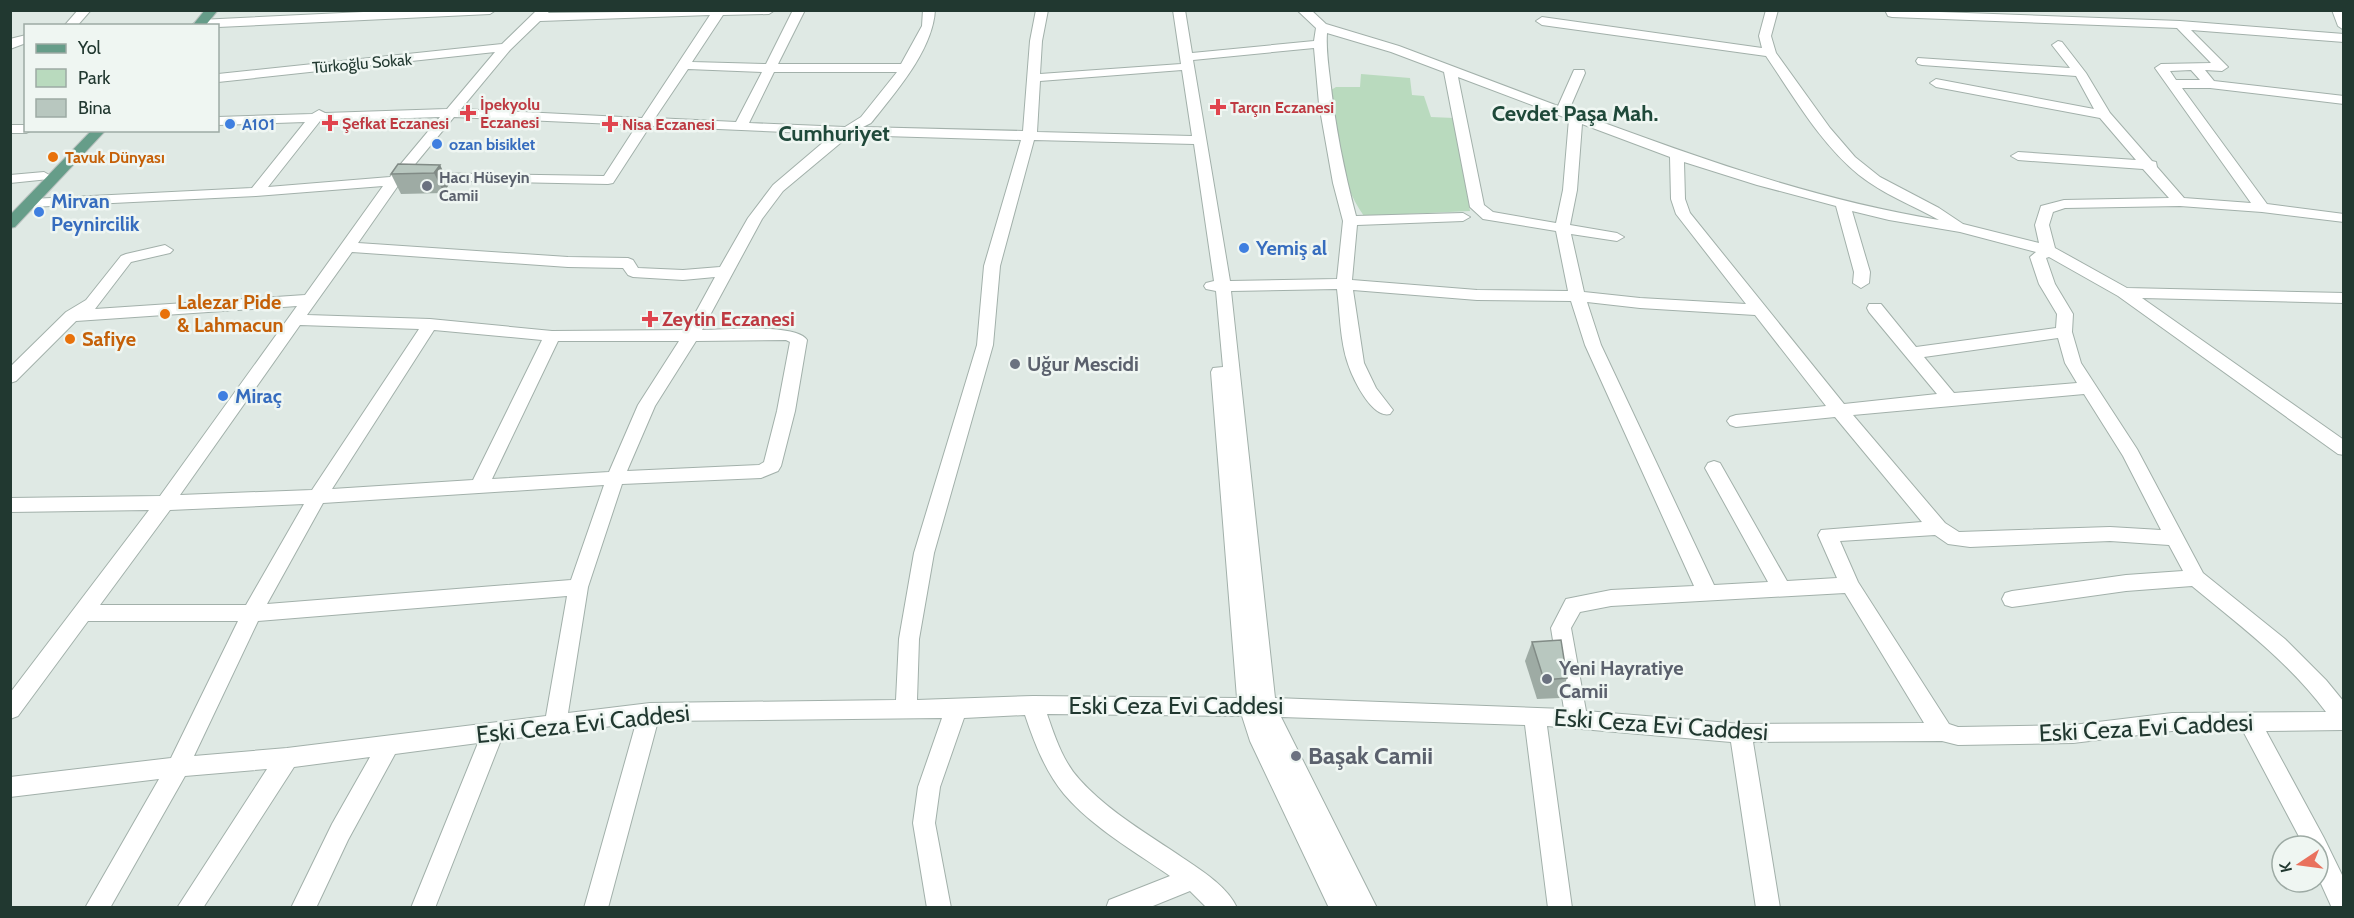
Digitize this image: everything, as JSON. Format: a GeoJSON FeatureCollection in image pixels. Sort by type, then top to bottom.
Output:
{"type":"FeatureCollection","features":[{"type":"Feature","properties":{"kind":"main road"},"geometry":{"type":"LineString","coordinates":[[195,24],[202,10]]}},
{"type":"Feature","properties":{"kind":"main road"},"geometry":{"type":"LineString","coordinates":[[196,24],[212,10]]}},
{"type":"Feature","properties":{"kind":"main road"},"geometry":{"type":"LineString","coordinates":[[10,211],[86,132]]}},
{"type":"Feature","properties":{"kind":"main road"},"geometry":{"type":"LineString","coordinates":[[10,224],[98,132]]}},
{"type":"Feature","properties":{"kind":"street"},"geometry":{"type":"LineString","coordinates":[[72,24],[85,10]]}},
{"type":"Feature","properties":{"kind":"street"},"geometry":{"type":"LineString","coordinates":[[212,24],[411,12],[490,10]]}},
{"type":"Feature","properties":{"kind":"street"},"geometry":{"type":"LineString","coordinates":[[10,710],[85,613],[165,503],[396,179],[506,47],[541,14],[718,13],[770,10]]}},
{"type":"Feature","properties":{"kind":"street"},"geometry":{"type":"LineString","coordinates":[[743,122],[799,10]]}},
{"type":"Feature","properties":{"kind":"street"},"geometry":{"type":"LineString","coordinates":[[555,724],[578,587],[616,476],[647,405],[692,334],[755,218],[778,188],[839,136],[866,120],[898,81],[928,26],[929,10]]}},
{"type":"Feature","properties":{"kind":"street"},"geometry":{"type":"LineString","coordinates":[[906,708],[909,639],[924,553],[985,345],[992,266],[1030,133],[1036,41],[1042,11],[1057,10]]}},
{"type":"Feature","properties":{"kind":"street"},"geometry":{"type":"LineString","coordinates":[[1171,10],[1183,62]]}},
{"type":"Feature","properties":{"kind":"street"},"geometry":{"type":"LineString","coordinates":[[1179,10],[1183,62],[1217,286],[1262,687],[1258,706],[1261,741],[1342,908]]}},
{"type":"Feature","properties":{"kind":"street"},"geometry":{"type":"LineString","coordinates":[[1303,10],[1322,27],[1395,49],[1677,155],[1762,182],[1889,216],[1960,228],[2048,250],[2124,293],[2343,449]]}},
{"type":"Feature","properties":{"kind":"street"},"geometry":{"type":"LineString","coordinates":[[1580,10],[1580,25]]}},
{"type":"Feature","properties":{"kind":"street"},"geometry":{"type":"LineString","coordinates":[[1772,10],[1765,36],[1770,53],[1838,148],[1865,173],[1943,215],[1960,228]]}},
{"type":"Feature","properties":{"kind":"street"},"geometry":{"type":"LineString","coordinates":[[1891,10],[1892,13],[2180,25],[2343,38]]}},
{"type":"Feature","properties":{"kind":"street"},"geometry":{"type":"LineString","coordinates":[[2338,10],[2343,26]]}},
{"type":"Feature","properties":{"kind":"street"},"geometry":{"type":"LineString","coordinates":[[31,203],[256,192],[396,179],[608,180],[718,13]]}},
{"type":"Feature","properties":{"kind":"street"},"geometry":{"type":"LineString","coordinates":[[1542,21],[1770,53]]}},
{"type":"Feature","properties":{"kind":"street"},"geometry":{"type":"LineString","coordinates":[[2180,25],[2222,67],[2161,68],[2262,208]]}},
{"type":"Feature","properties":{"kind":"street"},"geometry":{"type":"LineString","coordinates":[[1322,27],[1320,45],[1326,104],[1340,183],[1350,221],[1344,284],[1356,363],[1369,390],[1384,410]]}},
{"type":"Feature","properties":{"kind":"street"},"geometry":{"type":"LineString","coordinates":[[10,45],[17,40],[24,39]]}},
{"type":"Feature","properties":{"kind":"street"},"geometry":{"type":"LineString","coordinates":[[1035,78],[1320,45]]}},
{"type":"Feature","properties":{"kind":"street"},"geometry":{"type":"LineString","coordinates":[[2058,45],[2080,73],[2104,115],[2151,165],[2180,202]]}},
{"type":"Feature","properties":{"kind":"street","name":"Türkoğlu Sokak"},"geometry":{"type":"LineString","coordinates":[[219,78],[506,47]]}},
{"type":"Feature","properties":{"kind":"street"},"geometry":{"type":"LineString","coordinates":[[1922,61],[2080,73]]}},
{"type":"Feature","properties":{"kind":"street"},"geometry":{"type":"LineString","coordinates":[[684,65],[770,68],[905,68]]}},
{"type":"Feature","properties":{"kind":"street"},"geometry":{"type":"LineString","coordinates":[[2194,66],[2211,84]]}},
{"type":"Feature","properties":{"kind":"street"},"geometry":{"type":"LineString","coordinates":[[1450,70],[1477,207],[1488,216],[1617,237]]}},
{"type":"Feature","properties":{"kind":"street"},"geometry":{"type":"LineString","coordinates":[[1579,73],[1569,114],[1570,190],[1562,227],[1577,296],[1593,345],[1708,594]]}},
{"type":"Feature","properties":{"kind":"street"},"geometry":{"type":"LineString","coordinates":[[1936,83],[2104,115]]}},
{"type":"Feature","properties":{"kind":"street"},"geometry":{"type":"LineString","coordinates":[[2172,84],[2211,84],[2343,100]]}},
{"type":"Feature","properties":{"kind":"street"},"geometry":{"type":"LineString","coordinates":[[219,120],[452,111],[852,129],[1194,137]]}},
{"type":"Feature","properties":{"kind":"street"},"geometry":{"type":"LineString","coordinates":[[256,192],[318,116]]}},
{"type":"Feature","properties":{"kind":"street"},"geometry":{"type":"LineString","coordinates":[[649,120],[743,122],[852,129]]}},
{"type":"Feature","properties":{"kind":"street"},"geometry":{"type":"LineString","coordinates":[[1677,155],[1678,199],[1683,214],[1840,411],[1938,528],[1955,539],[1970,540],[2110,534],[2176,538]]}},
{"type":"Feature","properties":{"kind":"street"},"geometry":{"type":"LineString","coordinates":[[2018,156],[2151,165]]}},
{"type":"Feature","properties":{"kind":"street"},"geometry":{"type":"LineString","coordinates":[[10,179],[44,176]]}},
{"type":"Feature","properties":{"kind":"street"},"geometry":{"type":"LineString","coordinates":[[2048,250],[2042,225],[2046,209],[2064,204],[2180,202],[2262,208],[2343,218]]}},
{"type":"Feature","properties":{"kind":"street"},"geometry":{"type":"LineString","coordinates":[[1843,204],[1862,272],[1861,283]]}},
{"type":"Feature","properties":{"kind":"street"},"geometry":{"type":"LineString","coordinates":[[1350,221],[1463,217]]}},
{"type":"Feature","properties":{"kind":"street"},"geometry":{"type":"LineString","coordinates":[[348,247],[568,262],[628,262],[633,272],[683,275],[724,272]]}},
{"type":"Feature","properties":{"kind":"street"},"geometry":{"type":"LineString","coordinates":[[10,377],[72,316],[92,304],[126,259],[165,250]]}},
{"type":"Feature","properties":{"kind":"street"},"geometry":{"type":"LineString","coordinates":[[2048,250],[2038,257],[2047,284],[2065,314],[2064,332],[2073,363],[2131,454],[2196,578],[2278,645],[2319,686],[2343,720]]}},
{"type":"Feature","properties":{"kind":"street"},"geometry":{"type":"LineString","coordinates":[[1217,286],[1344,284],[1477,295],[1577,296],[1640,303],[1761,310]]}},
{"type":"Feature","properties":{"kind":"street"},"geometry":{"type":"LineString","coordinates":[[2124,293],[2343,298]]}},
{"type":"Feature","properties":{"kind":"street"},"geometry":{"type":"LineString","coordinates":[[72,316],[310,300]]}},
{"type":"Feature","properties":{"kind":"street"},"geometry":{"type":"LineString","coordinates":[[1875,308],[1950,399]]}},
{"type":"Feature","properties":{"kind":"street"},"geometry":{"type":"LineString","coordinates":[[10,505],[165,503],[479,487],[616,476],[761,471],[772,466],[789,400],[798,340],[789,334],[552,336],[430,324],[295,320]]}},
{"type":"Feature","properties":{"kind":"street"},"geometry":{"type":"LineString","coordinates":[[97,908],[178,767],[252,613],[318,495],[430,324]]}},
{"type":"Feature","properties":{"kind":"street"},"geometry":{"type":"LineString","coordinates":[[1912,353],[2064,332]]}},
{"type":"Feature","properties":{"kind":"street"},"geometry":{"type":"LineString","coordinates":[[479,487],[552,336]]}},
{"type":"Feature","properties":{"kind":"street"},"geometry":{"type":"LineString","coordinates":[[1736,421],[1950,399],[2088,388]]}},
{"type":"Feature","properties":{"kind":"street"},"geometry":{"type":"LineString","coordinates":[[1714,468],[1782,589]]}},
{"type":"Feature","properties":{"kind":"street"},"geometry":{"type":"LineString","coordinates":[[1938,528],[1828,535],[1850,585],[1942,732]]}},
{"type":"Feature","properties":{"kind":"street"},"geometry":{"type":"LineString","coordinates":[[2012,599],[2126,583],[2196,578]]}},
{"type":"Feature","properties":{"kind":"street"},"geometry":{"type":"LineString","coordinates":[[1577,720],[1561,628],[1573,605],[1611,598],[1850,585]]}},
{"type":"Feature","properties":{"kind":"street"},"geometry":{"type":"LineString","coordinates":[[85,613],[252,613],[578,587]]}},
{"type":"Feature","properties":{"kind":"street"},"geometry":{"type":"LineString","coordinates":[[1033,705],[1047,747],[1071,786],[1107,819],[1193,878],[1225,908]]}},
{"type":"Feature","properties":{"kind":"street","name":"Eski Ceza Evi Caddesi"},"geometry":{"type":"LineString","coordinates":[[10,786],[178,767],[287,758],[493,734],[650,712],[956,709],[1033,705],[1258,706],[1534,716],[1741,733],[1942,732],[1958,736],[2073,734],[2172,722],[2343,720]]}},
{"type":"Feature","properties":{"kind":"street"},"geometry":{"type":"LineString","coordinates":[[1258,706],[1365,908]]}},
{"type":"Feature","properties":{"kind":"street"},"geometry":{"type":"LineString","coordinates":[[939,908],[924,823],[929,788],[956,709]]}},
{"type":"Feature","properties":{"kind":"street"},"geometry":{"type":"LineString","coordinates":[[597,908],[650,712]]}},
{"type":"Feature","properties":{"kind":"street"},"geometry":{"type":"LineString","coordinates":[[1534,716],[1560,908]]}},
{"type":"Feature","properties":{"kind":"street"},"geometry":{"type":"LineString","coordinates":[[2249,721],[2310,834]]}},
{"type":"Feature","properties":{"kind":"street"},"geometry":{"type":"LineString","coordinates":[[1741,733],[1768,908]]}},
{"type":"Feature","properties":{"kind":"street"},"geometry":{"type":"LineString","coordinates":[[423,908],[493,734]]}},
{"type":"Feature","properties":{"kind":"street"},"geometry":{"type":"LineString","coordinates":[[303,908],[340,832],[388,745]]}},
{"type":"Feature","properties":{"kind":"street"},"geometry":{"type":"LineString","coordinates":[[189,908],[287,758]]}},
{"type":"Feature","properties":{"kind":"street"},"geometry":{"type":"LineString","coordinates":[[2330,877],[2343,906]]}},
{"type":"Feature","properties":{"kind":"street"},"geometry":{"type":"LineString","coordinates":[[1118,908],[1193,878]]}},
{"type":"Feature","properties":{"kind":"green space"},"geometry":{"type":"Polygon","coordinates":[[[1361,74],[1410,78],[1412,95],[1424,96],[1431,117],[1454,118],[1470,211],[1364,216],[1348,186],[1343,171],[1331,90],[1336,87],[1360,87],[1361,74]]]}},
{"type":"Feature","properties":{"kind":"building"},"geometry":{"type":"Polygon","coordinates":[[[398,164],[440,165],[434,173],[391,174],[398,164]]]}},
{"type":"Feature","properties":{"kind":"building"},"geometry":{"type":"Polygon","coordinates":[[[1561,640],[1567,678],[1544,680],[1532,642],[1561,640]]]}},
{"type":"Feature","properties":{"kind":"place","name":"Tarçın Eczanesi"},"geometry":{"type":"Point","coordinates":[1218,107]}},
{"type":"Feature","properties":{"kind":"place","name":"İpekyolu Eczanesi"},"geometry":{"type":"Point","coordinates":[468,113]}},
{"type":"Feature","properties":{"kind":"place","name":"Şefkat Eczanesi"},"geometry":{"type":"Point","coordinates":[330,123]}},
{"type":"Feature","properties":{"kind":"place","name":"A101"},"geometry":{"type":"Point","coordinates":[230,124]}},
{"type":"Feature","properties":{"kind":"place","name":"Nisa Eczanesi"},"geometry":{"type":"Point","coordinates":[610,124]}},
{"type":"Feature","properties":{"kind":"place","name":"ozan bisiklet"},"geometry":{"type":"Point","coordinates":[437,144]}},
{"type":"Feature","properties":{"kind":"place","name":"Tavuk Dünyası"},"geometry":{"type":"Point","coordinates":[53,157]}},
{"type":"Feature","properties":{"kind":"place","name":"Hacı Hüseyin Camii"},"geometry":{"type":"Point","coordinates":[427,186]}},
{"type":"Feature","properties":{"kind":"place","name":"Mirvan Peynircilik"},"geometry":{"type":"Point","coordinates":[39,212]}},
{"type":"Feature","properties":{"kind":"place","name":"Yemiş al"},"geometry":{"type":"Point","coordinates":[1244,248]}},
{"type":"Feature","properties":{"kind":"place","name":"Lalezar Pide & Lahmacun"},"geometry":{"type":"Point","coordinates":[165,314]}},
{"type":"Feature","properties":{"kind":"place","name":"Zeytin Eczanesi"},"geometry":{"type":"Point","coordinates":[650,319]}},
{"type":"Feature","properties":{"kind":"place","name":"Safiye"},"geometry":{"type":"Point","coordinates":[70,339]}},
{"type":"Feature","properties":{"kind":"place","name":"Uğur Mescidi"},"geometry":{"type":"Point","coordinates":[1015,364]}},
{"type":"Feature","properties":{"kind":"place","name":"Miraç"},"geometry":{"type":"Point","coordinates":[223,396]}},
{"type":"Feature","properties":{"kind":"place","name":"Yeni Hayratiye Camii"},"geometry":{"type":"Point","coordinates":[1547,679]}},
{"type":"Feature","properties":{"kind":"place","name":"Başak Camii"},"geometry":{"type":"Point","coordinates":[1296,756]}},
{"type":"Feature","properties":{"kind":"district","name":"Cevdet Paşa Mah."},"geometry":{"type":"Point","coordinates":[1575,113]}},
{"type":"Feature","properties":{"kind":"district","name":"Cumhuriyet"},"geometry":{"type":"Point","coordinates":[834,133]}}]}
